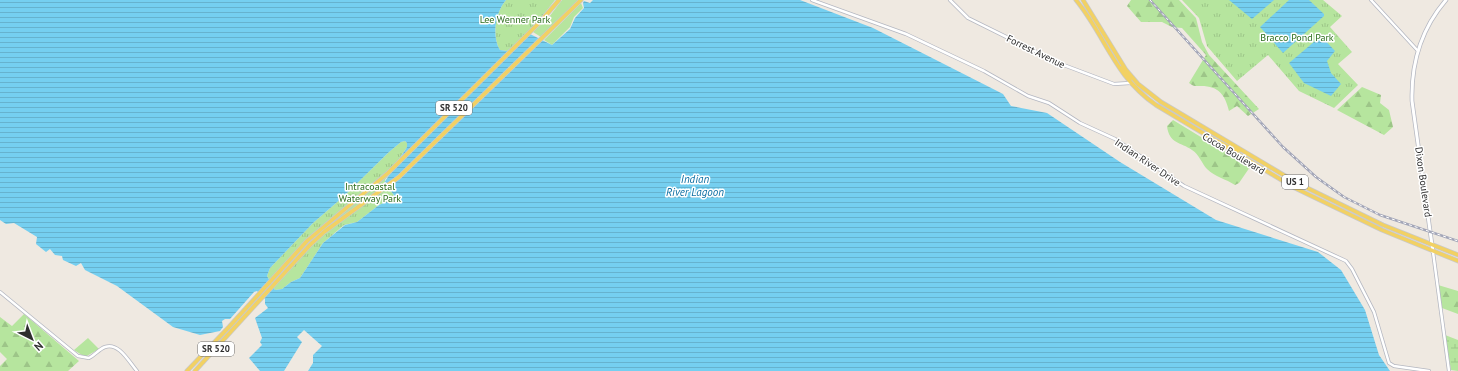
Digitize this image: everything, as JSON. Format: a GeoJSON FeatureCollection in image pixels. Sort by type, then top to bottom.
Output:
{"type":"FeatureCollection","features":[{"type":"Feature","properties":{"kind":"main road","name":"SR 520"},"geometry":{"type":"LineString","coordinates":[[187,371],[321,228],[375,185],[533,29],[559,0]]}},
{"type":"Feature","properties":{"kind":"main road","name":"SR 520"},"geometry":{"type":"LineString","coordinates":[[195,371],[310,245],[324,232],[384,190],[404,172],[581,0]]}},
{"type":"Feature","properties":{"kind":"main road","name":"Cocoa Boulevard"},"geometry":{"type":"LineString","coordinates":[[1076,0],[1096,30],[1114,63],[1130,83],[1151,102],[1277,178],[1314,197],[1433,252],[1458,261]]}},
{"type":"Feature","properties":{"kind":"main road"},"geometry":{"type":"LineString","coordinates":[[1076,0],[1082,3],[1093,20],[1098,22]]}},
{"type":"Feature","properties":{"kind":"main road","name":"Cocoa Boulevard"},"geometry":{"type":"LineString","coordinates":[[1083,0],[1132,78],[1146,91],[1196,124],[1272,170],[1345,207],[1458,255]]}},
{"type":"Feature","properties":{"kind":"main road","name":"Dixon Boulevard"},"geometry":{"type":"LineString","coordinates":[[1433,252],[1412,101],[1412,79],[1418,51],[1429,23],[1446,0]]}},
{"type":"Feature","properties":{"kind":"main road"},"geometry":{"type":"LineString","coordinates":[[1096,30],[1100,31],[1110,48],[1114,50]]}},
{"type":"Feature","properties":{"kind":"main road"},"geometry":{"type":"LineString","coordinates":[[1114,63],[1132,78]]}},
{"type":"Feature","properties":{"kind":"main road"},"geometry":{"type":"LineString","coordinates":[[1130,83],[1146,91]]}},
{"type":"Feature","properties":{"kind":"main road"},"geometry":{"type":"LineString","coordinates":[[1173,116],[1177,116],[1192,124],[1196,124]]}},
{"type":"Feature","properties":{"kind":"main road"},"geometry":{"type":"LineString","coordinates":[[1214,141],[1220,142],[1234,150],[1240,150]]}},
{"type":"Feature","properties":{"kind":"main road"},"geometry":{"type":"LineString","coordinates":[[1237,155],[1243,155],[1265,168],[1272,170]]}},
{"type":"Feature","properties":{"kind":"main road"},"geometry":{"type":"LineString","coordinates":[[1277,178],[1306,191],[1311,190]]}},
{"type":"Feature","properties":{"kind":"main road"},"geometry":{"type":"LineString","coordinates":[[1314,197],[1345,207]]}},
{"type":"Feature","properties":{"kind":"main road"},"geometry":{"type":"LineString","coordinates":[[213,353],[214,348],[229,327]]}},
{"type":"Feature","properties":{"kind":"street","name":"Indian River Drive"},"geometry":{"type":"LineString","coordinates":[[812,0],[906,34],[984,71],[1028,96],[1049,103],[1080,123],[1115,139],[1184,186],[1346,261],[1352,269],[1374,312],[1389,362],[1394,366],[1429,371]]}},
{"type":"Feature","properties":{"kind":"street","name":"Forrest Avenue"},"geometry":{"type":"LineString","coordinates":[[950,0],[968,18],[1061,64],[1114,84],[1130,83]]}},
{"type":"Feature","properties":{"kind":"street"},"geometry":{"type":"LineString","coordinates":[[1371,0],[1418,51]]}},
{"type":"Feature","properties":{"kind":"street","name":"Dixon Boulevard"},"geometry":{"type":"LineString","coordinates":[[1433,252],[1449,371]]}},
{"type":"Feature","properties":{"kind":"street"},"geometry":{"type":"LineString","coordinates":[[0,292],[78,356],[89,358],[105,347],[112,346],[122,352],[137,371]]}},
{"type":"Feature","properties":{"kind":"green space","name":"Lee Wenner Park"},"geometry":{"type":"Polygon","coordinates":[[[506,0],[555,0],[529,33],[507,51],[500,50],[497,44],[495,31],[497,17],[506,0]]]}},
{"type":"Feature","properties":{"kind":"green space"},"geometry":{"type":"Polygon","coordinates":[[[562,0],[578,0],[541,37],[533,32],[549,17],[562,0]]]}},
{"type":"Feature","properties":{"kind":"green space"},"geometry":{"type":"Polygon","coordinates":[[[1131,0],[1179,0],[1196,18],[1202,42],[1209,55],[1259,109],[1248,116],[1237,106],[1229,111],[1220,92],[1207,86],[1195,86],[1189,83],[1206,55],[1182,28],[1172,27],[1162,22],[1141,22],[1127,6],[1131,0]]]}},
{"type":"Feature","properties":{"kind":"green space","name":"Bracco Pond Park"},"geometry":{"type":"Polygon","coordinates":[[[1182,0],[1323,0],[1342,16],[1330,27],[1352,52],[1338,64],[1358,85],[1334,108],[1299,91],[1268,55],[1237,81],[1207,46],[1199,18],[1182,0]]]}},
{"type":"Feature","properties":{"kind":"green space"},"geometry":{"type":"Polygon","coordinates":[[[581,3],[583,8],[574,17],[570,27],[552,45],[544,40],[581,3]]]}},
{"type":"Feature","properties":{"kind":"green space"},"geometry":{"type":"Polygon","coordinates":[[[1362,87],[1381,95],[1380,103],[1389,110],[1393,127],[1384,135],[1337,110],[1362,87]]]}},
{"type":"Feature","properties":{"kind":"green space"},"geometry":{"type":"Polygon","coordinates":[[[1173,120],[1250,167],[1239,183],[1235,185],[1213,174],[1205,167],[1199,156],[1188,147],[1176,142],[1170,136],[1167,126],[1173,120]]]}},
{"type":"Feature","properties":{"kind":"green space","name":"Intracoastal Waterway Park"},"geometry":{"type":"Polygon","coordinates":[[[405,141],[407,143],[407,147],[385,180],[385,184],[394,195],[393,199],[379,205],[357,222],[344,225],[323,243],[300,278],[291,282],[282,289],[275,290],[267,276],[270,268],[313,223],[343,197],[389,152],[401,142],[405,141]]]}},
{"type":"Feature","properties":{"kind":"green space"},"geometry":{"type":"Polygon","coordinates":[[[1438,285],[1458,291],[1458,314],[1442,308],[1438,285]]]}},
{"type":"Feature","properties":{"kind":"green space"},"geometry":{"type":"Polygon","coordinates":[[[24,314],[79,361],[68,371],[0,371],[0,366],[7,359],[0,352],[0,317],[12,326],[24,314]]]}},
{"type":"Feature","properties":{"kind":"green space"},"geometry":{"type":"Polygon","coordinates":[[[1445,335],[1458,340],[1458,371],[1451,370],[1445,335]]]}},
{"type":"Feature","properties":{"kind":"green space"},"geometry":{"type":"Polygon","coordinates":[[[88,338],[99,349],[85,357],[74,350],[88,338]]]}},
{"type":"Feature","properties":{"kind":"water","name":"Indian River Lagoon"},"geometry":{"type":"Polygon","coordinates":[[[0,0],[506,0],[497,17],[495,31],[497,44],[500,50],[507,51],[528,33],[552,45],[570,29],[575,18],[584,8],[584,1],[590,3],[593,0],[800,0],[873,28],[1003,94],[1011,106],[1047,113],[1120,162],[1216,220],[1318,252],[1341,270],[1365,310],[1379,355],[1390,371],[308,371],[313,363],[313,355],[322,346],[304,330],[297,337],[302,342],[284,371],[260,371],[249,358],[262,345],[260,342],[262,338],[255,318],[268,308],[265,304],[265,299],[257,291],[254,292],[230,319],[225,319],[222,321],[223,327],[220,331],[200,335],[173,327],[117,286],[85,270],[81,263],[76,266],[63,260],[62,256],[55,255],[50,249],[46,252],[36,244],[37,237],[14,223],[6,224],[0,220],[0,0]],[[405,141],[401,142],[389,152],[343,197],[313,223],[270,268],[267,276],[275,290],[282,289],[291,282],[300,278],[323,243],[345,225],[357,222],[379,205],[393,199],[394,195],[384,183],[407,147],[407,143],[405,141]]]}},
{"type":"Feature","properties":{"kind":"water"},"geometry":{"type":"Polygon","coordinates":[[[1229,0],[1274,0],[1252,19],[1229,0]]]}},
{"type":"Feature","properties":{"kind":"water"},"geometry":{"type":"Polygon","coordinates":[[[1289,0],[1309,0],[1324,14],[1324,16],[1283,53],[1260,27],[1289,0]]]}},
{"type":"Feature","properties":{"kind":"water"},"geometry":{"type":"Polygon","coordinates":[[[1321,36],[1335,51],[1327,61],[1331,73],[1341,84],[1331,96],[1304,83],[1289,63],[1321,36]]]}},
{"type":"Feature","properties":{"kind":"railway"},"geometry":{"type":"LineString","coordinates":[[1150,0],[1283,147],[1316,177],[1344,197],[1380,215],[1458,241]]}}]}
